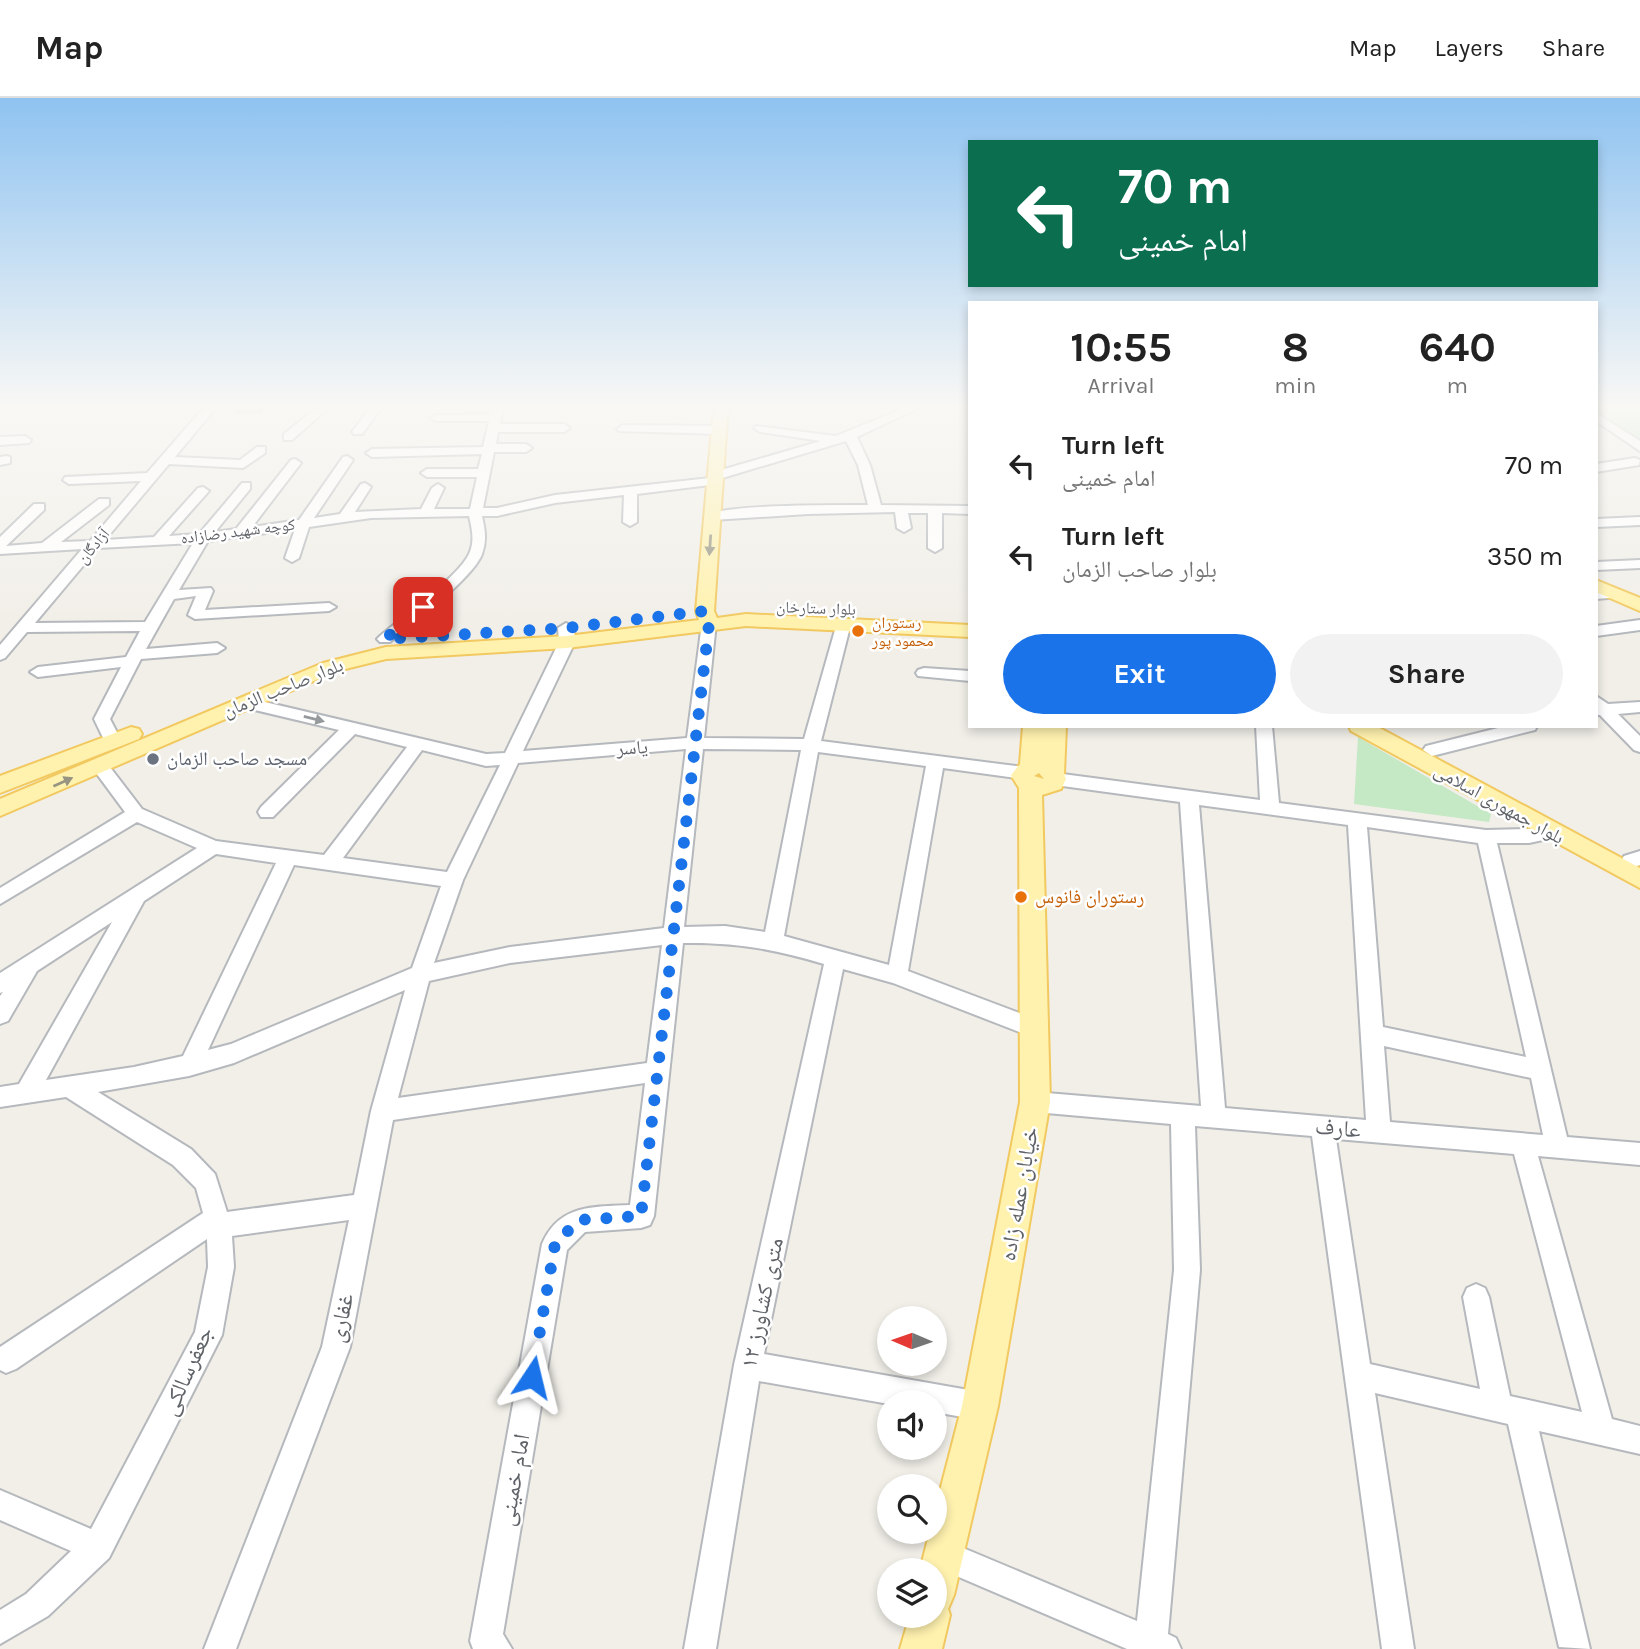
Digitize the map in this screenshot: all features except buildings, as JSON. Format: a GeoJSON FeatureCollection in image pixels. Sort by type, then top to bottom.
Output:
{"type":"FeatureCollection","features":[{"type":"Feature","properties":{"kind":"main road","name":"امام خمینی"},"geometry":{"type":"LineString","coordinates":[[707,617],[714,479]]}},
{"type":"Feature","properties":{"kind":"main road"},"geometry":{"type":"LineString","coordinates":[[1598,586],[1640,605]]}},
{"type":"Feature","properties":{"kind":"main road","name":"بلوار ستارخان"},"geometry":{"type":"LineString","coordinates":[[707,617],[768,607],[968,618]]}},
{"type":"Feature","properties":{"kind":"main road","name":"بلوار صاحب الزمان"},"geometry":{"type":"LineString","coordinates":[[5,809],[100,765],[330,667],[376,655],[707,617]]}},
{"type":"Feature","properties":{"kind":"main road","name":"بلوار ستارخان"},"geometry":{"type":"LineString","coordinates":[[707,617],[968,631]]}},
{"type":"Feature","properties":{"kind":"main road","name":"بلوار صاحب الزمان"},"geometry":{"type":"LineString","coordinates":[[0,785],[320,655],[385,639],[566,635]]}},
{"type":"Feature","properties":{"kind":"main road"},"geometry":{"type":"LineString","coordinates":[[1034,728],[1038,775]]}},
{"type":"Feature","properties":{"kind":"main road"},"geometry":{"type":"LineString","coordinates":[[1038,775],[1054,728]]}},
{"type":"Feature","properties":{"kind":"main road","name":"بلوار جمهوری اسلامی"},"geometry":{"type":"LineString","coordinates":[[1363,728],[1550,832],[1638,866]]}},
{"type":"Feature","properties":{"kind":"main road","name":"بلوار جمهوری اسلامی"},"geometry":{"type":"LineString","coordinates":[[1392,728],[1638,866]]}},
{"type":"Feature","properties":{"kind":"main road","name":"خیابان عمله زاده"},"geometry":{"type":"LineString","coordinates":[[943,1558],[980,1406],[1035,1102],[1038,775]]}},
{"type":"Feature","properties":{"kind":"main road"},"geometry":{"type":"LineString","coordinates":[[921,1649],[926,1628]]}},
{"type":"Feature","properties":{"kind":"street"},"geometry":{"type":"LineString","coordinates":[[240,533],[284,476]]}},
{"type":"Feature","properties":{"kind":"street"},"geometry":{"type":"LineString","coordinates":[[292,558],[303,524],[336,476]]}},
{"type":"Feature","properties":{"kind":"street"},"geometry":{"type":"LineString","coordinates":[[385,639],[442,592],[475,556],[480,535],[475,514],[483,476]]}},
{"type":"Feature","properties":{"kind":"street","name":"کوچه شهید رضازاده"},"geometry":{"type":"LineString","coordinates":[[0,550],[203,538],[345,517],[497,512],[555,499],[722,476]]}},
{"type":"Feature","properties":{"kind":"street"},"geometry":{"type":"LineString","coordinates":[[866,476],[875,507]]}},
{"type":"Feature","properties":{"kind":"street"},"geometry":{"type":"LineString","coordinates":[[69,480],[153,477]]}},
{"type":"Feature","properties":{"kind":"street","name":"آزادگان"},"geometry":{"type":"LineString","coordinates":[[0,655],[153,477]]}},
{"type":"Feature","properties":{"kind":"street"},"geometry":{"type":"LineString","coordinates":[[113,741],[102,719],[133,658],[203,538],[246,486]]}},
{"type":"Feature","properties":{"kind":"street"},"geometry":{"type":"LineString","coordinates":[[345,517],[365,487]]}},
{"type":"Feature","properties":{"kind":"street"},"geometry":{"type":"LineString","coordinates":[[425,514],[438,488]]}},
{"type":"Feature","properties":{"kind":"street"},"geometry":{"type":"LineString","coordinates":[[630,522],[631,490]]}},
{"type":"Feature","properties":{"kind":"street"},"geometry":{"type":"LineString","coordinates":[[159,540],[203,491]]}},
{"type":"Feature","properties":{"kind":"street"},"geometry":{"type":"LineString","coordinates":[[46,547],[104,502]]}},
{"type":"Feature","properties":{"kind":"street"},"geometry":{"type":"LineString","coordinates":[[0,544],[39,507]]}},
{"type":"Feature","properties":{"kind":"street"},"geometry":{"type":"LineString","coordinates":[[712,516],[791,509],[875,507],[968,510]]}},
{"type":"Feature","properties":{"kind":"street"},"geometry":{"type":"LineString","coordinates":[[901,508],[904,528]]}},
{"type":"Feature","properties":{"kind":"street"},"geometry":{"type":"LineString","coordinates":[[934,509],[935,548]]}},
{"type":"Feature","properties":{"kind":"street"},"geometry":{"type":"LineString","coordinates":[[1598,523],[1640,521]]}},
{"type":"Feature","properties":{"kind":"street"},"geometry":{"type":"LineString","coordinates":[[1598,566],[1640,564]]}},
{"type":"Feature","properties":{"kind":"street"},"geometry":{"type":"LineString","coordinates":[[169,595],[206,591],[195,615],[329,607]]}},
{"type":"Feature","properties":{"kind":"street"},"geometry":{"type":"LineString","coordinates":[[1598,595],[1615,594]]}},
{"type":"Feature","properties":{"kind":"street","name":"امام خمینی"},"geometry":{"type":"LineString","coordinates":[[487,1646],[555,1244],[579,1220],[641,1216],[675,935],[707,617]]}},
{"type":"Feature","properties":{"kind":"street"},"geometry":{"type":"LineString","coordinates":[[773,941],[811,745],[844,623]]}},
{"type":"Feature","properties":{"kind":"street"},"geometry":{"type":"LineString","coordinates":[[1598,631],[1640,625]]}},
{"type":"Feature","properties":{"kind":"street"},"geometry":{"type":"LineString","coordinates":[[24,628],[150,626]]}},
{"type":"Feature","properties":{"kind":"street","name":"غفاری"},"geometry":{"type":"LineString","coordinates":[[220,1649],[336,1347],[383,1111],[420,974],[453,880],[489,801],[513,757],[566,635]]}},
{"type":"Feature","properties":{"kind":"street"},"geometry":{"type":"LineString","coordinates":[[38,672],[217,649]]}},
{"type":"Feature","properties":{"kind":"street"},"geometry":{"type":"LineString","coordinates":[[924,673],[968,676]]}},
{"type":"Feature","properties":{"kind":"street","name":"یاسر"},"geometry":{"type":"LineString","coordinates":[[247,703],[486,760],[694,743],[811,745],[1486,837],[1529,836],[1550,832]]}},
{"type":"Feature","properties":{"kind":"street"},"geometry":{"type":"LineString","coordinates":[[1599,706],[1640,706]]}},
{"type":"Feature","properties":{"kind":"street"},"geometry":{"type":"LineString","coordinates":[[1599,706],[1640,746]]}},
{"type":"Feature","properties":{"kind":"street"},"geometry":{"type":"LineString","coordinates":[[267,812],[351,728]]}},
{"type":"Feature","properties":{"kind":"street"},"geometry":{"type":"LineString","coordinates":[[1264,728],[1270,808]]}},
{"type":"Feature","properties":{"kind":"street"},"geometry":{"type":"LineString","coordinates":[[1432,750],[1521,728]]}},
{"type":"Feature","properties":{"kind":"street"},"geometry":{"type":"LineString","coordinates":[[330,863],[418,744]]}},
{"type":"Feature","properties":{"kind":"street"},"geometry":{"type":"LineString","coordinates":[[897,976],[936,761]]}},
{"type":"Feature","properties":{"kind":"street"},"geometry":{"type":"LineString","coordinates":[[100,765],[136,814],[213,847],[453,880]]}},
{"type":"Feature","properties":{"kind":"street"},"geometry":{"type":"LineString","coordinates":[[1189,797],[1214,1118]]}},
{"type":"Feature","properties":{"kind":"street"},"geometry":{"type":"LineString","coordinates":[[0,897],[136,814]]}},
{"type":"Feature","properties":{"kind":"street"},"geometry":{"type":"LineString","coordinates":[[1357,820],[1379,1132]]}},
{"type":"Feature","properties":{"kind":"street"},"geometry":{"type":"LineString","coordinates":[[1486,837],[1558,1147]]}},
{"type":"Feature","properties":{"kind":"street"},"geometry":{"type":"LineString","coordinates":[[0,984],[213,847]]}},
{"type":"Feature","properties":{"kind":"street"},"geometry":{"type":"LineString","coordinates":[[189,1066],[288,857]]}},
{"type":"Feature","properties":{"kind":"street"},"geometry":{"type":"LineString","coordinates":[[27,1092],[137,896]]}},
{"type":"Feature","properties":{"kind":"street"},"geometry":{"type":"LineString","coordinates":[[0,1097],[189,1066],[234,1054],[420,974],[510,954],[675,935],[724,934],[773,941],[897,976],[1035,1029]]}},
{"type":"Feature","properties":{"kind":"street","name":"۱۲ متری کشاورز"},"geometry":{"type":"LineString","coordinates":[[700,1649],[748,1365],[835,959]]}},
{"type":"Feature","properties":{"kind":"street"},"geometry":{"type":"LineString","coordinates":[[0,1015],[29,966]]}},
{"type":"Feature","properties":{"kind":"street"},"geometry":{"type":"LineString","coordinates":[[1372,1034],[1540,1070]]}},
{"type":"Feature","properties":{"kind":"street"},"geometry":{"type":"LineString","coordinates":[[383,1111],[657,1070]]}},
{"type":"Feature","properties":{"kind":"street","name":"جعفرسالکی"},"geometry":{"type":"LineString","coordinates":[[0,1628],[37,1605],[98,1547],[208,1335],[221,1267],[218,1221],[206,1182],[182,1157],[68,1086]]}},
{"type":"Feature","properties":{"kind":"street","name":"عارف"},"geometry":{"type":"LineString","coordinates":[[1035,1102],[1640,1154]]}},
{"type":"Feature","properties":{"kind":"street"},"geometry":{"type":"LineString","coordinates":[[944,1555],[1155,1647],[1187,1270],[1183,1115]]}},
{"type":"Feature","properties":{"kind":"street"},"geometry":{"type":"LineString","coordinates":[[1322,1127],[1398,1649]]}},
{"type":"Feature","properties":{"kind":"street"},"geometry":{"type":"LineString","coordinates":[[1523,1144],[1601,1431]]}},
{"type":"Feature","properties":{"kind":"street"},"geometry":{"type":"LineString","coordinates":[[6,1359],[218,1221],[364,1206]]}},
{"type":"Feature","properties":{"kind":"street"},"geometry":{"type":"LineString","coordinates":[[1476,1297],[1575,1647]]}},
{"type":"Feature","properties":{"kind":"street"},"geometry":{"type":"LineString","coordinates":[[748,1365],[980,1406]]}},
{"type":"Feature","properties":{"kind":"street"},"geometry":{"type":"LineString","coordinates":[[1357,1375],[1640,1440]]}},
{"type":"Feature","properties":{"kind":"street"},"geometry":{"type":"LineString","coordinates":[[0,1505],[98,1547]]}},
{"type":"Feature","properties":{"kind":"green space"},"geometry":{"type":"Polygon","coordinates":[[[1358,737],[1491,814],[1489,822],[1354,804],[1358,737]]]}},
{"type":"Feature","properties":{"kind":"place","name":"رستوران محمود پور"},"geometry":{"type":"Point","coordinates":[858,631]}},
{"type":"Feature","properties":{"kind":"place","name":"مسجد صاحب الزمان"},"geometry":{"type":"Point","coordinates":[153,759]}},
{"type":"Feature","properties":{"kind":"place","name":"رستوران فانوس"},"geometry":{"type":"Point","coordinates":[1021,897]}},
{"type":"Feature","properties":{"kind":"route"},"geometry":{"type":"LineString","coordinates":[[423,607],[385,639],[566,628],[705,611],[709,624],[641,1216],[579,1220],[555,1244],[532,1377]]}}]}
